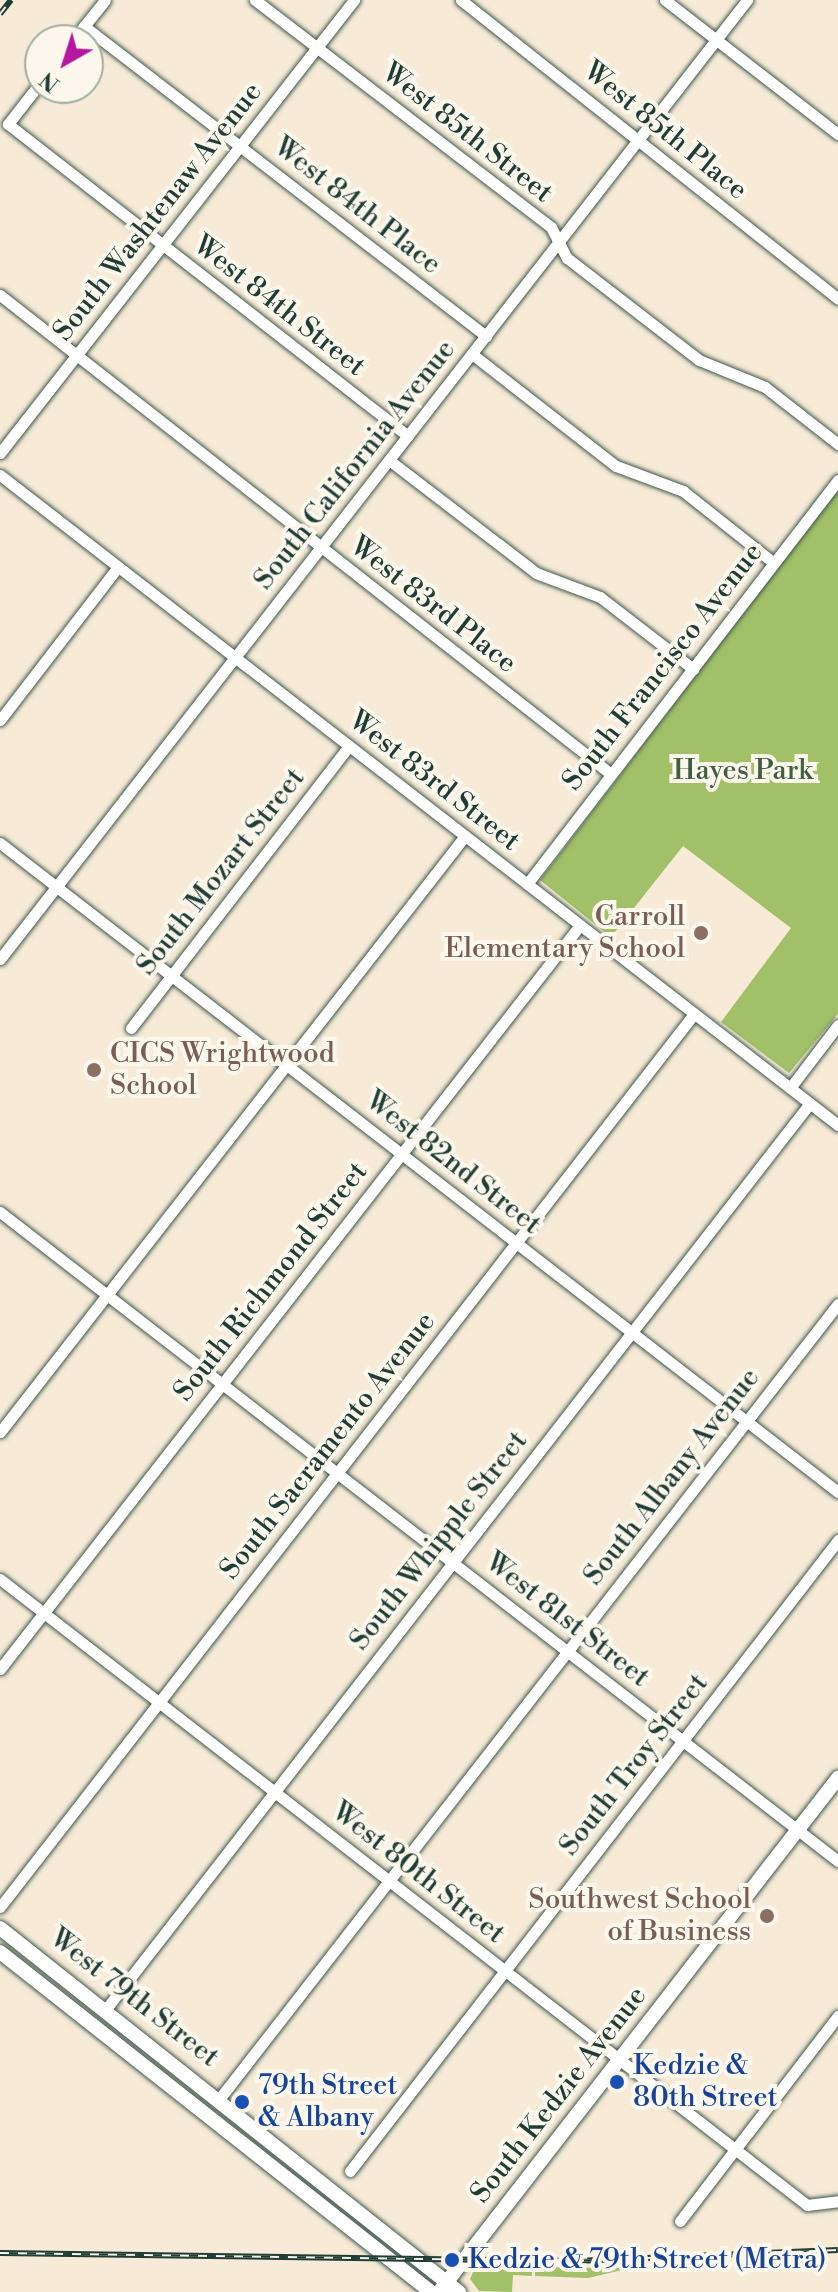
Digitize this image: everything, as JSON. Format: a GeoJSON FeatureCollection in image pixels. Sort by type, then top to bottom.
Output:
{"type":"FeatureCollection","features":[{"type":"Feature","properties":{"kind":"main road","name":"South Kedzie Avenue"},"geometry":{"type":"LineString","coordinates":[[443,2287],[838,1778]]}},
{"type":"Feature","properties":{"kind":"main road","name":"West 79th Street"},"geometry":{"type":"LineString","coordinates":[[0,1928],[220,2098],[443,2287],[459,2292]]}},
{"type":"Feature","properties":{"kind":"main road","name":"West 79th Street"},"geometry":{"type":"LineString","coordinates":[[0,1952],[431,2292]]}},
{"type":"Feature","properties":{"kind":"street"},"geometry":{"type":"LineString","coordinates":[[86,24],[105,0]]}},
{"type":"Feature","properties":{"kind":"street","name":"West 85th Street"},"geometry":{"type":"LineString","coordinates":[[255,0],[551,227],[567,258],[699,360],[756,381],[838,444]]}},
{"type":"Feature","properties":{"kind":"street","name":"South Washtenaw Avenue"},"geometry":{"type":"LineString","coordinates":[[0,453],[354,0]]}},
{"type":"Feature","properties":{"kind":"street","name":"West 85th Place"},"geometry":{"type":"LineString","coordinates":[[461,0],[838,299]]}},
{"type":"Feature","properties":{"kind":"street"},"geometry":{"type":"LineString","coordinates":[[665,0],[838,134]]}},
{"type":"Feature","properties":{"kind":"street","name":"South California Avenue"},"geometry":{"type":"LineString","coordinates":[[0,959],[747,0]]}},
{"type":"Feature","properties":{"kind":"street","name":"West 84th Place"},"geometry":{"type":"LineString","coordinates":[[104,41],[486,336]]}},
{"type":"Feature","properties":{"kind":"street","name":"West 84th Street"},"geometry":{"type":"LineString","coordinates":[[24,104],[8,124],[408,436]]}},
{"type":"Feature","properties":{"kind":"street","name":"West 83rd Place"},"geometry":{"type":"LineString","coordinates":[[0,295],[611,774]]}},
{"type":"Feature","properties":{"kind":"street"},"geometry":{"type":"LineString","coordinates":[[472,354],[616,466],[683,491],[774,563]]}},
{"type":"Feature","properties":{"kind":"street"},"geometry":{"type":"LineString","coordinates":[[389,460],[536,573],[600,597],[693,669]]}},
{"type":"Feature","properties":{"kind":"street","name":"South Francisco Avenue"},"geometry":{"type":"LineString","coordinates":[[527,884],[838,480]]}},
{"type":"Feature","properties":{"kind":"street","name":"West 83rd Street"},"geometry":{"type":"LineString","coordinates":[[2,481],[118,567],[838,1125]]}},
{"type":"Feature","properties":{"kind":"street"},"geometry":{"type":"LineString","coordinates":[[0,720],[118,567]]}},
{"type":"Feature","properties":{"kind":"street","name":"South Mozart Street"},"geometry":{"type":"LineString","coordinates":[[131,1028],[349,746]]}},
{"type":"Feature","properties":{"kind":"street"},"geometry":{"type":"LineString","coordinates":[[0,1432],[465,836]]}},
{"type":"Feature","properties":{"kind":"street","name":"West 82nd Street"},"geometry":{"type":"LineString","coordinates":[[0,843],[838,1492]]}},
{"type":"Feature","properties":{"kind":"street","name":"South Richmond Street"},"geometry":{"type":"LineString","coordinates":[[0,1669],[580,925]]}},
{"type":"Feature","properties":{"kind":"street","name":"South Sacramento Avenue"},"geometry":{"type":"LineString","coordinates":[[0,1907],[694,1014]]}},
{"type":"Feature","properties":{"kind":"street"},"geometry":{"type":"LineString","coordinates":[[790,1088],[838,1025]]}},
{"type":"Feature","properties":{"kind":"street","name":"South Whipple Street"},"geometry":{"type":"LineString","coordinates":[[106,2009],[810,1103]]}},
{"type":"Feature","properties":{"kind":"street","name":"West 81st Street"},"geometry":{"type":"LineString","coordinates":[[0,1212],[838,1861]]}},
{"type":"Feature","properties":{"kind":"street","name":"South Albany Avenue"},"geometry":{"type":"LineString","coordinates":[[220,2098],[838,1304]]}},
{"type":"Feature","properties":{"kind":"street","name":"South Troy Street"},"geometry":{"type":"LineString","coordinates":[[350,2171],[838,1540]]}},
{"type":"Feature","properties":{"kind":"street","name":"West 80th Street"},"geometry":{"type":"LineString","coordinates":[[0,1579],[807,2205],[838,2201]]}},
{"type":"Feature","properties":{"kind":"street"},"geometry":{"type":"LineString","coordinates":[[680,2221],[838,2016]]}},
{"type":"Feature","properties":{"kind":"green space","name":"Hayes Park"},"geometry":{"type":"Polygon","coordinates":[[[838,489],[838,1014],[789,1073],[721,1022],[791,928],[683,846],[611,937],[540,880],[838,489]]]}},
{"type":"Feature","properties":{"kind":"green space"},"geometry":{"type":"Polygon","coordinates":[[[477,2263],[532,2267],[532,2276],[513,2275],[512,2292],[479,2291],[470,2279],[477,2263]]]}},
{"type":"Feature","properties":{"kind":"green space"},"geometry":{"type":"Polygon","coordinates":[[[535,2267],[622,2270],[588,2278],[535,2276],[535,2267]]]}},
{"type":"Feature","properties":{"kind":"railway"},"geometry":{"type":"LineString","coordinates":[[0,14],[11,0]]}},
{"type":"Feature","properties":{"kind":"railway"},"geometry":{"type":"LineString","coordinates":[[0,2253],[575,2261],[838,2250]]}},
{"type":"Feature","properties":{"kind":"place","name":"Carroll Elementary School"},"geometry":{"type":"Point","coordinates":[701,933]}},
{"type":"Feature","properties":{"kind":"place","name":"CICS Wrightwood School"},"geometry":{"type":"Point","coordinates":[94,1070]}},
{"type":"Feature","properties":{"kind":"place","name":"Southwest School of Business"},"geometry":{"type":"Point","coordinates":[767,1916]}},
{"type":"Feature","properties":{"kind":"place","name":"Kedzie & 80th Street"},"geometry":{"type":"Point","coordinates":[617,2082]}},
{"type":"Feature","properties":{"kind":"place","name":"79th Street & Albany"},"geometry":{"type":"Point","coordinates":[242,2102]}},
{"type":"Feature","properties":{"kind":"place","name":"Kedzie & 79th Street (Metra)"},"geometry":{"type":"Point","coordinates":[452,2260]}}]}
